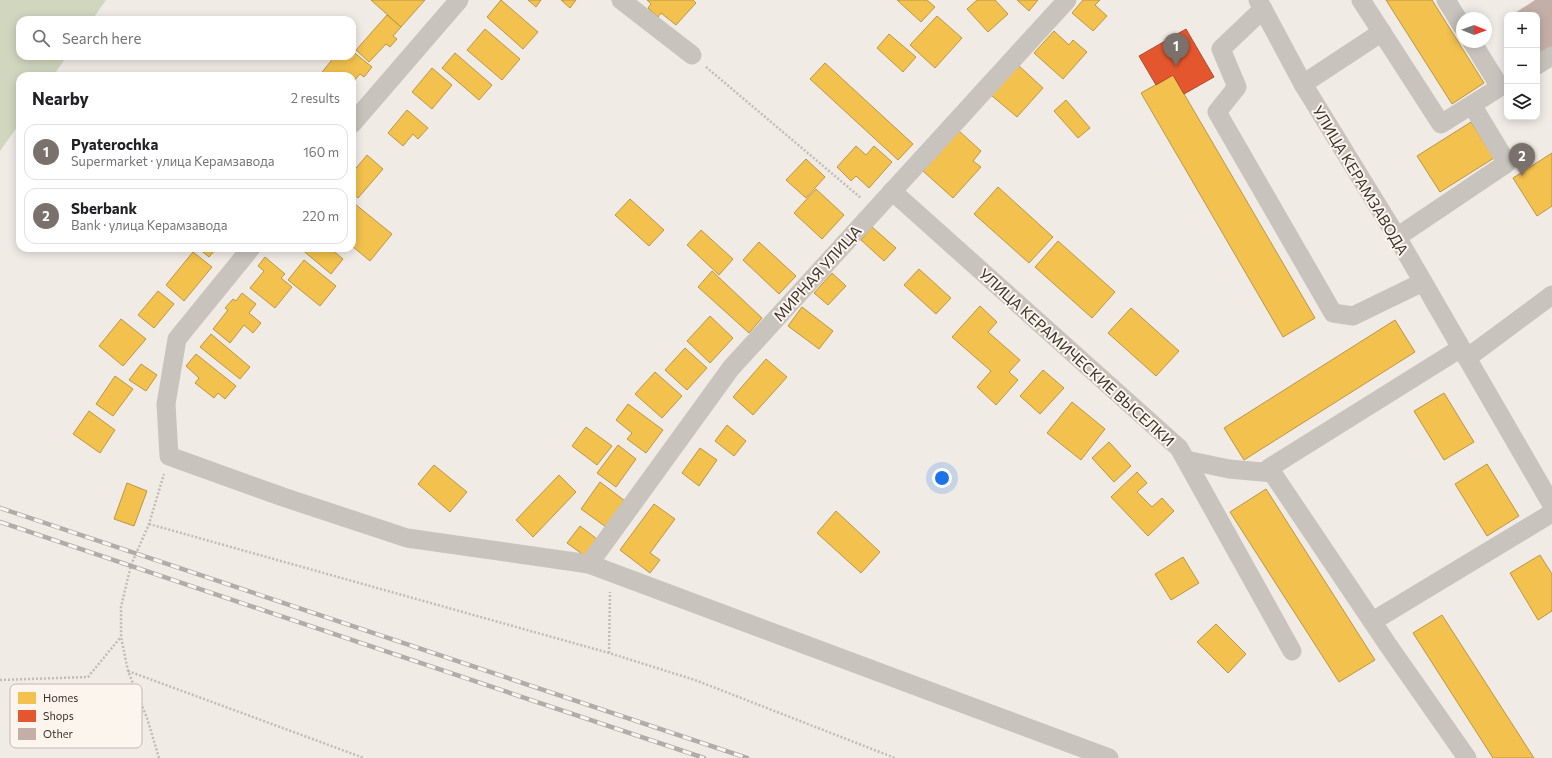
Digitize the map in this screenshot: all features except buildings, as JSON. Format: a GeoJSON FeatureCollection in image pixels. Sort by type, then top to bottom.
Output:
{"type":"FeatureCollection","features":[{"type":"Feature","properties":{"kind":"street"},"geometry":{"type":"LineString","coordinates":[[356,119],[460,0]]}},
{"type":"Feature","properties":{"kind":"street"},"geometry":{"type":"LineString","coordinates":[[621,0],[692,55]]}},
{"type":"Feature","properties":{"kind":"street","name":"МИРНАЯ УЛИЦА"},"geometry":{"type":"LineString","coordinates":[[589,564],[731,368],[1067,0]]}},
{"type":"Feature","properties":{"kind":"street"},"geometry":{"type":"LineString","coordinates":[[1361,0],[1441,124],[1504,85],[1476,48]]}},
{"type":"Feature","properties":{"kind":"street"},"geometry":{"type":"LineString","coordinates":[[1446,0],[1456,16]]}},
{"type":"Feature","properties":{"kind":"street"},"geometry":{"type":"LineString","coordinates":[[1261,4],[1221,49],[1237,87],[1217,112],[1333,313],[1353,316],[1423,282]]}},
{"type":"Feature","properties":{"kind":"street","name":"УЛИЦА КЕРАМЗАВОДА"},"geometry":{"type":"LineString","coordinates":[[1261,4],[1303,84],[1397,237],[1552,505]]}},
{"type":"Feature","properties":{"kind":"street"},"geometry":{"type":"LineString","coordinates":[[1303,84],[1382,32]]}},
{"type":"Feature","properties":{"kind":"street"},"geometry":{"type":"LineString","coordinates":[[1540,63],[1552,56]]}},
{"type":"Feature","properties":{"kind":"street"},"geometry":{"type":"LineString","coordinates":[[1397,237],[1507,163],[1472,104]]}},
{"type":"Feature","properties":{"kind":"street","name":"УЛИЦА КЕРАМИЧЕСКИЕ ВЫСЕЛКИ"},"geometry":{"type":"LineString","coordinates":[[892,191],[1179,448],[1292,651]]}},
{"type":"Feature","properties":{"kind":"street"},"geometry":{"type":"LineString","coordinates":[[248,252],[177,339],[166,404],[169,456],[283,497],[407,538],[589,564],[1109,758]]}},
{"type":"Feature","properties":{"kind":"street"},"geometry":{"type":"LineString","coordinates":[[1467,758],[1372,622],[1269,468],[1464,353],[1552,295]]}},
{"type":"Feature","properties":{"kind":"street"},"geometry":{"type":"LineString","coordinates":[[1186,460],[1229,469],[1273,473]]}},
{"type":"Feature","properties":{"kind":"street"},"geometry":{"type":"LineString","coordinates":[[1372,622],[1552,514]]}},
{"type":"Feature","properties":{"kind":"path"},"geometry":{"type":"LineString","coordinates":[[692,55],[875,210]]}},
{"type":"Feature","properties":{"kind":"path"},"geometry":{"type":"LineString","coordinates":[[133,684],[128,671],[121,637],[122,600],[131,565],[149,524],[169,456]]}},
{"type":"Feature","properties":{"kind":"path"},"geometry":{"type":"LineString","coordinates":[[149,524],[609,653],[695,680],[895,758]]}},
{"type":"Feature","properties":{"kind":"path"},"geometry":{"type":"LineString","coordinates":[[609,653],[611,572]]}},
{"type":"Feature","properties":{"kind":"path"},"geometry":{"type":"LineString","coordinates":[[0,680],[88,677],[121,637]]}},
{"type":"Feature","properties":{"kind":"path"},"geometry":{"type":"LineString","coordinates":[[128,671],[364,758]]}},
{"type":"Feature","properties":{"kind":"path"},"geometry":{"type":"LineString","coordinates":[[142,706],[159,758]]}},
{"type":"Feature","properties":{"kind":"green space"},"geometry":{"type":"Polygon","coordinates":[[[0,0],[106,0],[95,16],[16,16],[16,60],[64,60],[56,72],[16,72],[16,129],[0,151],[0,0]]]}},
{"type":"Feature","properties":{"kind":"railway"},"geometry":{"type":"LineString","coordinates":[[0,508],[747,758]]}},
{"type":"Feature","properties":{"kind":"railway"},"geometry":{"type":"LineString","coordinates":[[0,522],[704,758]]}},
{"type":"Feature","properties":{"kind":"place","name":"Pyaterochka"},"geometry":{"type":"Point","coordinates":[1176,66]}},
{"type":"Feature","properties":{"kind":"place","name":"Sberbank"},"geometry":{"type":"Point","coordinates":[1522,176]}}]}
